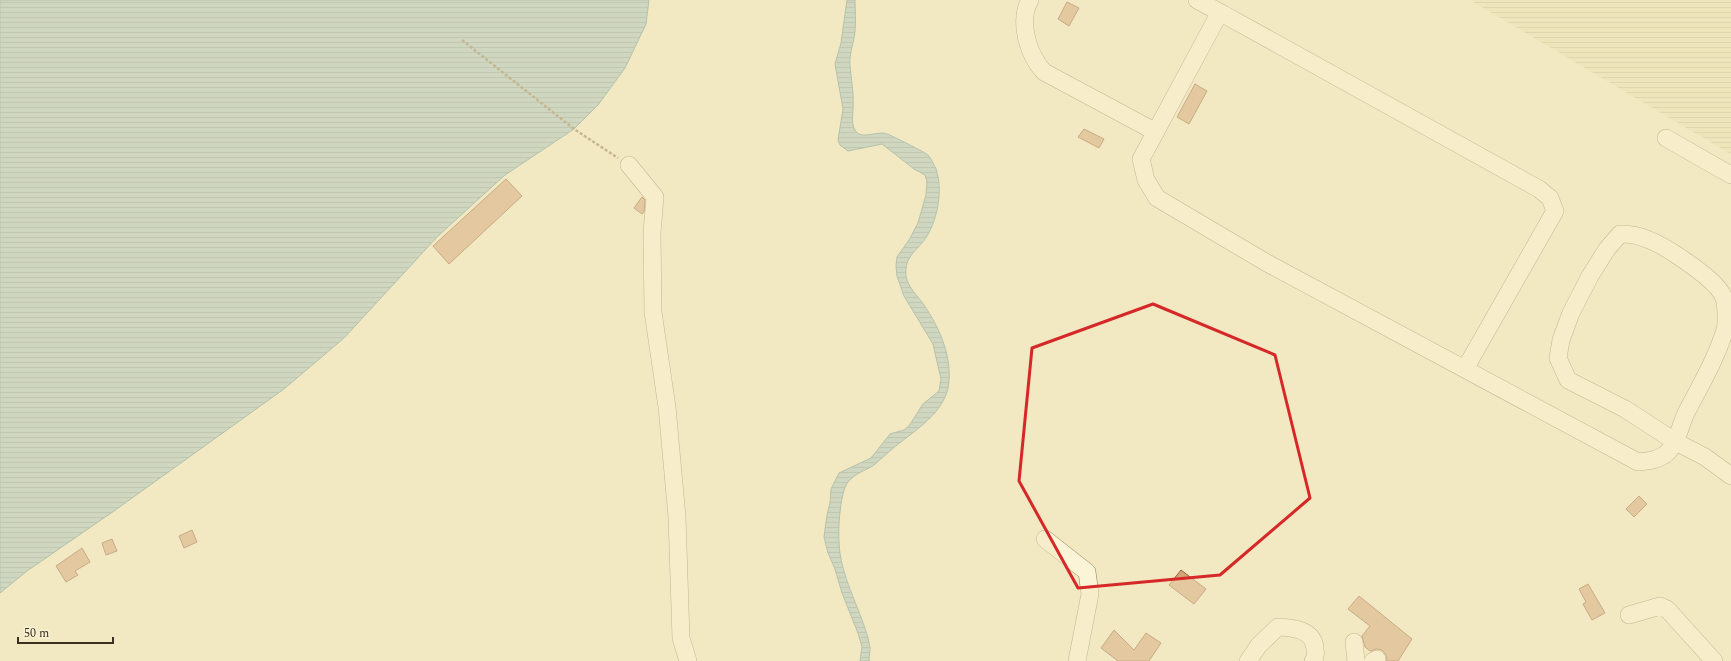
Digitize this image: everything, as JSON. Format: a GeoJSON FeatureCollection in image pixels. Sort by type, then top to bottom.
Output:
{"type":"FeatureCollection","features":[{"type":"Feature","properties":{"kind":"lane"},"geometry":{"type":"LineString","coordinates":[[1030,0],[1025,14],[1024,24],[1037,64],[1044,72],[1156,132]]}},
{"type":"Feature","properties":{"kind":"lane"},"geometry":{"type":"LineString","coordinates":[[1197,0],[1539,189],[1550,198],[1555,211],[1465,369]]}},
{"type":"Feature","properties":{"kind":"lane"},"geometry":{"type":"LineString","coordinates":[[1223,14],[1217,18],[1141,159],[1146,180],[1157,198],[1267,263],[1638,462],[1653,460],[1666,454],[1676,442],[1686,414],[1715,355],[1725,328],[1725,301],[1710,278],[1677,255],[1654,242],[1630,234],[1620,234],[1607,249],[1590,276],[1571,313],[1561,340],[1558,358],[1568,380],[1625,410],[1676,442],[1705,457],[1731,476]]}},
{"type":"Feature","properties":{"kind":"lane"},"geometry":{"type":"LineString","coordinates":[[1666,138],[1731,175]]}},
{"type":"Feature","properties":{"kind":"lane"},"geometry":{"type":"LineString","coordinates":[[629,165],[655,197],[652,233],[654,312],[667,407],[677,517],[681,638],[688,661]]}},
{"type":"Feature","properties":{"kind":"lane"},"geometry":{"type":"LineString","coordinates":[[1045,539],[1087,572],[1090,594],[1077,661]]}},
{"type":"Feature","properties":{"kind":"lane"},"geometry":{"type":"LineString","coordinates":[[1628,615],[1660,606],[1668,610],[1714,661]]}},
{"type":"Feature","properties":{"kind":"lane"},"geometry":{"type":"LineString","coordinates":[[1248,661],[1259,645],[1278,627],[1294,628],[1305,631],[1315,643],[1316,657],[1314,661]]}},
{"type":"Feature","properties":{"kind":"lane"},"geometry":{"type":"LineString","coordinates":[[1354,642],[1356,661]]}},
{"type":"Feature","properties":{"kind":"path"},"geometry":{"type":"LineString","coordinates":[[462,40],[574,128],[629,165]]}},
{"type":"Feature","properties":{"kind":"highlighted area"},"geometry":{"type":"Polygon","coordinates":[[[1153,304],[1275,355],[1310,498],[1220,575],[1078,588],[1019,481],[1032,348],[1153,304]]]}},
{"type":"Feature","properties":{"kind":"shaded area"},"geometry":{"type":"Polygon","coordinates":[[[1470,0],[1731,0],[1731,154],[1688,129],[1470,0]]]}},
{"type":"Feature","properties":{"kind":"water"},"geometry":{"type":"Polygon","coordinates":[[[0,0],[649,0],[646,24],[625,68],[598,105],[574,129],[505,175],[438,236],[344,338],[284,389],[114,511],[27,571],[0,593],[0,0]]]}},
{"type":"Feature","properties":{"kind":"water"},"geometry":{"type":"Polygon","coordinates":[[[847,0],[855,0],[855,31],[850,61],[853,96],[853,122],[855,130],[861,135],[883,133],[895,137],[928,155],[936,169],[939,185],[937,212],[927,236],[909,258],[906,276],[911,288],[935,322],[946,351],[949,371],[947,392],[936,412],[874,465],[851,479],[845,487],[843,494],[839,529],[840,554],[846,578],[868,638],[870,648],[869,661],[860,661],[862,647],[858,633],[842,593],[824,537],[831,489],[839,473],[871,458],[890,434],[904,430],[909,426],[923,404],[939,391],[941,379],[933,344],[904,296],[897,276],[896,266],[897,257],[909,240],[918,223],[926,195],[927,181],[925,175],[914,169],[882,144],[848,151],[840,145],[838,140],[843,109],[835,64],[841,43],[847,0]]]}},
{"type":"Feature","properties":{"kind":"building"},"geometry":{"type":"Polygon","coordinates":[[[1067,2],[1079,8],[1069,26],[1058,19],[1067,2]]]}},
{"type":"Feature","properties":{"kind":"building"},"geometry":{"type":"Polygon","coordinates":[[[1195,84],[1207,91],[1189,124],[1177,117],[1195,84]]]}},
{"type":"Feature","properties":{"kind":"building"},"geometry":{"type":"Polygon","coordinates":[[[1084,129],[1104,139],[1099,148],[1078,137],[1084,129]]]}},
{"type":"Feature","properties":{"kind":"building"},"geometry":{"type":"Polygon","coordinates":[[[506,179],[522,196],[449,264],[433,246],[506,179]]]}},
{"type":"Feature","properties":{"kind":"building"},"geometry":{"type":"Polygon","coordinates":[[[642,197],[645,200],[644,212],[642,214],[634,208],[642,197]]]}},
{"type":"Feature","properties":{"kind":"building"},"geometry":{"type":"Polygon","coordinates":[[[1639,496],[1647,504],[1634,517],[1626,509],[1639,496]]]}},
{"type":"Feature","properties":{"kind":"building"},"geometry":{"type":"Polygon","coordinates":[[[192,530],[197,542],[184,548],[179,536],[192,530]]]}},
{"type":"Feature","properties":{"kind":"building"},"geometry":{"type":"Polygon","coordinates":[[[112,539],[117,551],[106,555],[102,543],[112,539]]]}},
{"type":"Feature","properties":{"kind":"building"},"geometry":{"type":"Polygon","coordinates":[[[82,548],[90,562],[75,571],[78,575],[66,582],[56,566],[82,548]]]}},
{"type":"Feature","properties":{"kind":"building"},"geometry":{"type":"Polygon","coordinates":[[[1181,570],[1206,589],[1194,604],[1169,585],[1181,570]]]}},
{"type":"Feature","properties":{"kind":"building"},"geometry":{"type":"Polygon","coordinates":[[[1588,584],[1605,613],[1592,620],[1583,604],[1586,602],[1579,589],[1588,584]]]}},
{"type":"Feature","properties":{"kind":"building"},"geometry":{"type":"Polygon","coordinates":[[[1359,596],[1412,639],[1398,661],[1387,661],[1386,655],[1382,650],[1377,649],[1370,651],[1365,647],[1362,636],[1370,626],[1348,609],[1359,596]]]}},
{"type":"Feature","properties":{"kind":"building"},"geometry":{"type":"Polygon","coordinates":[[[1114,630],[1134,650],[1146,633],[1161,643],[1149,661],[1118,661],[1101,648],[1114,630]]]}}]}
